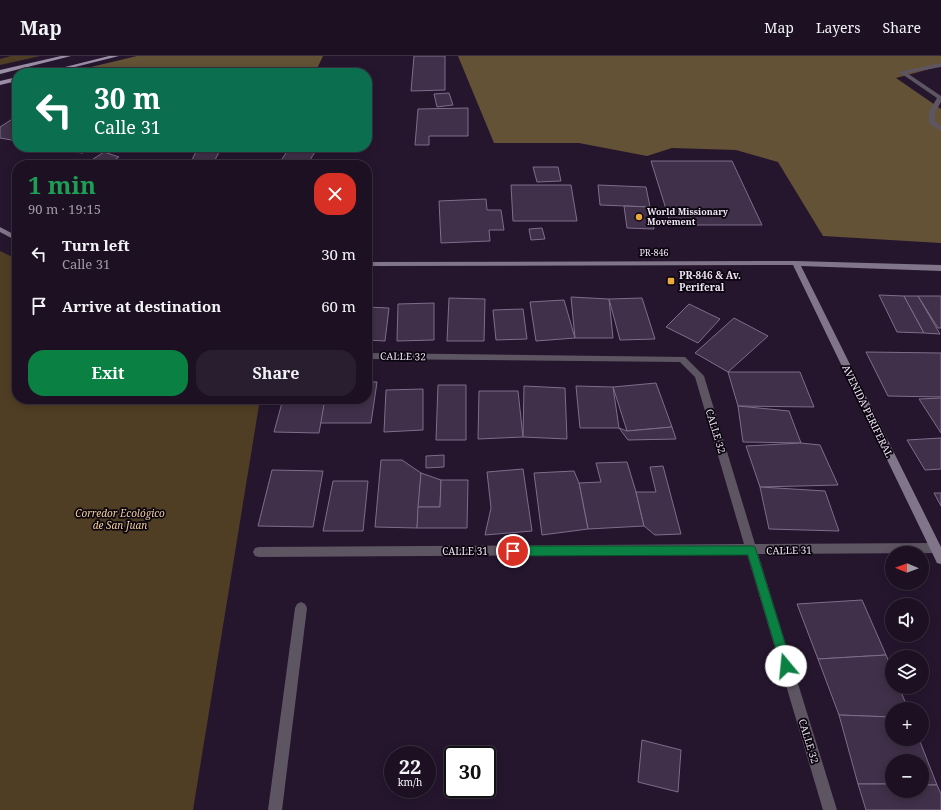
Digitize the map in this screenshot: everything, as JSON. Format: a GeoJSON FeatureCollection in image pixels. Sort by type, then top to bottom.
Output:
{"type":"FeatureCollection","features":[{"type":"Feature","properties":{"kind":"main road"},"geometry":{"type":"LineString","coordinates":[[17,68],[68,56]]}},
{"type":"Feature","properties":{"kind":"main road"},"geometry":{"type":"LineString","coordinates":[[65,68],[116,56]]}},
{"type":"Feature","properties":{"kind":"main road"},"geometry":{"type":"LineString","coordinates":[[0,72],[12,69]]}},
{"type":"Feature","properties":{"kind":"main road"},"geometry":{"type":"LineString","coordinates":[[0,83],[12,80]]}},
{"type":"Feature","properties":{"kind":"street"},"geometry":{"type":"LineString","coordinates":[[941,64],[902,72],[940,98],[939,103],[932,112],[932,123],[941,129]]}},
{"type":"Feature","properties":{"kind":"street"},"geometry":{"type":"LineString","coordinates":[[0,229],[12,236]]}},
{"type":"Feature","properties":{"kind":"street","name":"PR-846"},"geometry":{"type":"LineString","coordinates":[[372,264],[796,263],[941,268]]}},
{"type":"Feature","properties":{"kind":"street","name":"AVENIDA PERIFERAL"},"geometry":{"type":"LineString","coordinates":[[796,263],[941,559]]}},
{"type":"Feature","properties":{"kind":"street","name":"CALLE 32"},"geometry":{"type":"LineString","coordinates":[[372,356],[682,359],[700,376],[830,810]]}},
{"type":"Feature","properties":{"kind":"street","name":"CALLE 31"},"geometry":{"type":"LineString","coordinates":[[259,552],[936,548]]}},
{"type":"Feature","properties":{"kind":"street"},"geometry":{"type":"LineString","coordinates":[[275,810],[301,608]]}},
{"type":"Feature","properties":{"kind":"green space"},"geometry":{"type":"Polygon","coordinates":[[[11,56],[40,56],[0,65],[0,59],[11,56]]]}},
{"type":"Feature","properties":{"kind":"green space","name":"Corredor Ecológico de San Juan"},"geometry":{"type":"Polygon","coordinates":[[[0,251],[12,257],[12,404],[259,404],[193,810],[0,810],[0,251]]]}},
{"type":"Feature","properties":{"kind":"shaded area"},"geometry":{"type":"Polygon","coordinates":[[[137,56],[323,56],[317,68],[87,68],[137,56]]]}},
{"type":"Feature","properties":{"kind":"shaded area"},"geometry":{"type":"Polygon","coordinates":[[[458,56],[941,56],[941,66],[896,78],[941,109],[941,243],[823,236],[778,162],[736,150],[672,148],[647,156],[579,143],[494,143],[458,56]]]}},
{"type":"Feature","properties":{"kind":"building"},"geometry":{"type":"Polygon","coordinates":[[[414,56],[445,56],[445,90],[411,91],[414,56]]]}},
{"type":"Feature","properties":{"kind":"building"},"geometry":{"type":"Polygon","coordinates":[[[449,93],[453,105],[437,107],[434,94],[449,93]]]}},
{"type":"Feature","properties":{"kind":"building"},"geometry":{"type":"Polygon","coordinates":[[[468,108],[468,136],[429,136],[429,145],[415,145],[418,109],[468,108]]]}},
{"type":"Feature","properties":{"kind":"building"},"geometry":{"type":"Polygon","coordinates":[[[12,119],[12,140],[0,138],[0,127],[12,119]]]}},
{"type":"Feature","properties":{"kind":"building"},"geometry":{"type":"Polygon","coordinates":[[[104,152],[119,157],[114,160],[92,160],[104,152]]]}},
{"type":"Feature","properties":{"kind":"building"},"geometry":{"type":"Polygon","coordinates":[[[196,152],[219,152],[215,160],[192,160],[196,152]]]}},
{"type":"Feature","properties":{"kind":"building"},"geometry":{"type":"Polygon","coordinates":[[[287,152],[315,152],[310,160],[281,160],[287,152]]]}},
{"type":"Feature","properties":{"kind":"building"},"geometry":{"type":"Polygon","coordinates":[[[651,161],[732,161],[762,225],[671,225],[651,161]]]}},
{"type":"Feature","properties":{"kind":"building"},"geometry":{"type":"Polygon","coordinates":[[[533,167],[558,167],[561,181],[537,182],[533,167]]]}},
{"type":"Feature","properties":{"kind":"building"},"geometry":{"type":"Polygon","coordinates":[[[511,185],[571,185],[577,221],[513,221],[511,185]]]}},
{"type":"Feature","properties":{"kind":"building"},"geometry":{"type":"Polygon","coordinates":[[[598,185],[646,187],[650,207],[600,205],[598,185]]]}},
{"type":"Feature","properties":{"kind":"building"},"geometry":{"type":"Polygon","coordinates":[[[486,199],[487,210],[501,210],[504,230],[489,230],[490,241],[441,243],[439,201],[486,199]]]}},
{"type":"Feature","properties":{"kind":"building","name":"World Missionary Movement"},"geometry":{"type":"Polygon","coordinates":[[[624,206],[650,207],[654,229],[627,228],[624,206]]]}},
{"type":"Feature","properties":{"kind":"building"},"geometry":{"type":"Polygon","coordinates":[[[542,228],[545,239],[531,240],[529,229],[542,228]]]}},
{"type":"Feature","properties":{"kind":"building"},"geometry":{"type":"Polygon","coordinates":[[[879,295],[904,296],[924,333],[897,332],[879,295]]]}},
{"type":"Feature","properties":{"kind":"building"},"geometry":{"type":"Polygon","coordinates":[[[904,296],[918,296],[940,334],[924,333],[904,296]]]}},
{"type":"Feature","properties":{"kind":"building"},"geometry":{"type":"Polygon","coordinates":[[[918,296],[941,296],[941,328],[938,328],[918,296]]]}},
{"type":"Feature","properties":{"kind":"building"},"geometry":{"type":"Polygon","coordinates":[[[571,297],[609,299],[613,338],[575,338],[571,297]]]}},
{"type":"Feature","properties":{"kind":"building"},"geometry":{"type":"Polygon","coordinates":[[[449,298],[485,299],[484,341],[447,341],[449,298]]]}},
{"type":"Feature","properties":{"kind":"building"},"geometry":{"type":"Polygon","coordinates":[[[642,298],[655,339],[620,340],[609,299],[642,298]]]}},
{"type":"Feature","properties":{"kind":"building"},"geometry":{"type":"Polygon","coordinates":[[[564,300],[575,338],[536,341],[530,302],[564,300]]]}},
{"type":"Feature","properties":{"kind":"building"},"geometry":{"type":"Polygon","coordinates":[[[434,303],[434,340],[397,341],[398,304],[434,303]]]}},
{"type":"Feature","properties":{"kind":"building"},"geometry":{"type":"Polygon","coordinates":[[[689,304],[720,319],[698,343],[666,327],[689,304]]]}},
{"type":"Feature","properties":{"kind":"building"},"geometry":{"type":"Polygon","coordinates":[[[372,307],[389,308],[385,341],[372,340],[372,307]]]}},
{"type":"Feature","properties":{"kind":"building"},"geometry":{"type":"Polygon","coordinates":[[[523,309],[527,339],[496,340],[493,310],[523,309]]]}},
{"type":"Feature","properties":{"kind":"building"},"geometry":{"type":"Polygon","coordinates":[[[734,318],[768,336],[728,372],[695,353],[734,318]]]}},
{"type":"Feature","properties":{"kind":"building"},"geometry":{"type":"Polygon","coordinates":[[[866,352],[941,353],[941,397],[888,396],[866,352]]]}},
{"type":"Feature","properties":{"kind":"building"},"geometry":{"type":"Polygon","coordinates":[[[728,372],[800,372],[814,407],[738,406],[728,372]]]}},
{"type":"Feature","properties":{"kind":"building"},"geometry":{"type":"Polygon","coordinates":[[[372,382],[377,382],[371,423],[320,423],[324,404],[372,404],[372,382]]]}},
{"type":"Feature","properties":{"kind":"building"},"geometry":{"type":"Polygon","coordinates":[[[656,383],[672,427],[627,431],[613,387],[656,383]]]}},
{"type":"Feature","properties":{"kind":"building"},"geometry":{"type":"Polygon","coordinates":[[[438,385],[466,385],[466,440],[436,440],[438,385]]]}},
{"type":"Feature","properties":{"kind":"building"},"geometry":{"type":"Polygon","coordinates":[[[524,386],[565,388],[567,439],[523,437],[524,386]]]}},
{"type":"Feature","properties":{"kind":"building"},"geometry":{"type":"Polygon","coordinates":[[[576,386],[613,387],[619,428],[580,428],[576,386]]]}},
{"type":"Feature","properties":{"kind":"building"},"geometry":{"type":"Polygon","coordinates":[[[423,389],[423,430],[384,432],[386,390],[423,389]]]}},
{"type":"Feature","properties":{"kind":"building"},"geometry":{"type":"Polygon","coordinates":[[[479,391],[518,391],[523,437],[478,439],[479,391]]]}},
{"type":"Feature","properties":{"kind":"building"},"geometry":{"type":"Polygon","coordinates":[[[941,398],[941,433],[919,399],[941,398]]]}},
{"type":"Feature","properties":{"kind":"building"},"geometry":{"type":"Polygon","coordinates":[[[282,404],[324,404],[319,433],[274,432],[282,404]]]}},
{"type":"Feature","properties":{"kind":"building"},"geometry":{"type":"Polygon","coordinates":[[[738,406],[789,411],[801,443],[743,442],[738,406]]]}},
{"type":"Feature","properties":{"kind":"building"},"geometry":{"type":"Polygon","coordinates":[[[672,427],[676,439],[628,440],[619,428],[627,431],[672,427]]]}},
{"type":"Feature","properties":{"kind":"building"},"geometry":{"type":"Polygon","coordinates":[[[941,438],[941,469],[925,470],[907,440],[941,438]]]}},
{"type":"Feature","properties":{"kind":"building"},"geometry":{"type":"Polygon","coordinates":[[[801,443],[820,445],[838,485],[760,487],[746,446],[801,443]]]}},
{"type":"Feature","properties":{"kind":"building"},"geometry":{"type":"Polygon","coordinates":[[[444,455],[444,467],[426,468],[426,456],[444,455]]]}},
{"type":"Feature","properties":{"kind":"building"},"geometry":{"type":"Polygon","coordinates":[[[381,460],[402,460],[421,473],[417,528],[375,527],[381,460]]]}},
{"type":"Feature","properties":{"kind":"building"},"geometry":{"type":"Polygon","coordinates":[[[627,462],[644,526],[588,529],[579,483],[601,482],[596,463],[627,462]]]}},
{"type":"Feature","properties":{"kind":"building"},"geometry":{"type":"Polygon","coordinates":[[[663,466],[681,534],[655,535],[644,526],[636,492],[656,492],[650,467],[663,466]]]}},
{"type":"Feature","properties":{"kind":"building"},"geometry":{"type":"Polygon","coordinates":[[[523,469],[532,531],[485,535],[491,508],[487,472],[523,469]]]}},
{"type":"Feature","properties":{"kind":"building"},"geometry":{"type":"Polygon","coordinates":[[[272,470],[323,471],[313,527],[258,526],[272,470]]]}},
{"type":"Feature","properties":{"kind":"building"},"geometry":{"type":"Polygon","coordinates":[[[574,471],[579,483],[588,529],[542,535],[534,473],[574,471]]]}},
{"type":"Feature","properties":{"kind":"building"},"geometry":{"type":"Polygon","coordinates":[[[421,473],[441,480],[440,507],[418,507],[421,473]]]}},
{"type":"Feature","properties":{"kind":"building"},"geometry":{"type":"Polygon","coordinates":[[[441,480],[468,480],[467,528],[417,528],[418,507],[440,507],[441,480]]]}},
{"type":"Feature","properties":{"kind":"building"},"geometry":{"type":"Polygon","coordinates":[[[333,481],[368,481],[363,531],[323,531],[333,481]]]}},
{"type":"Feature","properties":{"kind":"building"},"geometry":{"type":"Polygon","coordinates":[[[760,487],[825,491],[839,531],[769,529],[760,487]]]}},
{"type":"Feature","properties":{"kind":"building"},"geometry":{"type":"Polygon","coordinates":[[[934,493],[941,493],[941,506],[934,493]]]}},
{"type":"Feature","properties":{"kind":"building"},"geometry":{"type":"Polygon","coordinates":[[[862,600],[885,655],[818,659],[797,604],[862,600]]]}},
{"type":"Feature","properties":{"kind":"building"},"geometry":{"type":"Polygon","coordinates":[[[885,655],[885,694],[902,694],[905,702],[885,702],[885,717],[839,715],[818,659],[885,655]]]}},
{"type":"Feature","properties":{"kind":"building"},"geometry":{"type":"Polygon","coordinates":[[[839,715],[885,717],[885,746],[922,746],[925,754],[885,754],[885,784],[858,784],[839,715]]]}},
{"type":"Feature","properties":{"kind":"building"},"geometry":{"type":"Polygon","coordinates":[[[642,740],[681,750],[678,792],[638,782],[642,740]]]}},
{"type":"Feature","properties":{"kind":"building"},"geometry":{"type":"Polygon","coordinates":[[[929,765],[937,785],[929,785],[929,765]]]}},
{"type":"Feature","properties":{"kind":"building"},"geometry":{"type":"Polygon","coordinates":[[[858,784],[885,784],[885,798],[929,798],[929,785],[937,785],[941,794],[941,810],[866,810],[858,784]]]}},
{"type":"Feature","properties":{"kind":"place","name":"World Missionary Movement"},"geometry":{"type":"Point","coordinates":[639,217]}},
{"type":"Feature","properties":{"kind":"place","name":"PR-846 & Av. Periferal"},"geometry":{"type":"Point","coordinates":[671,281]}},
{"type":"Feature","properties":{"kind":"route"},"geometry":{"type":"LineString","coordinates":[[513,551],[752,550],[786,666]]}}]}
